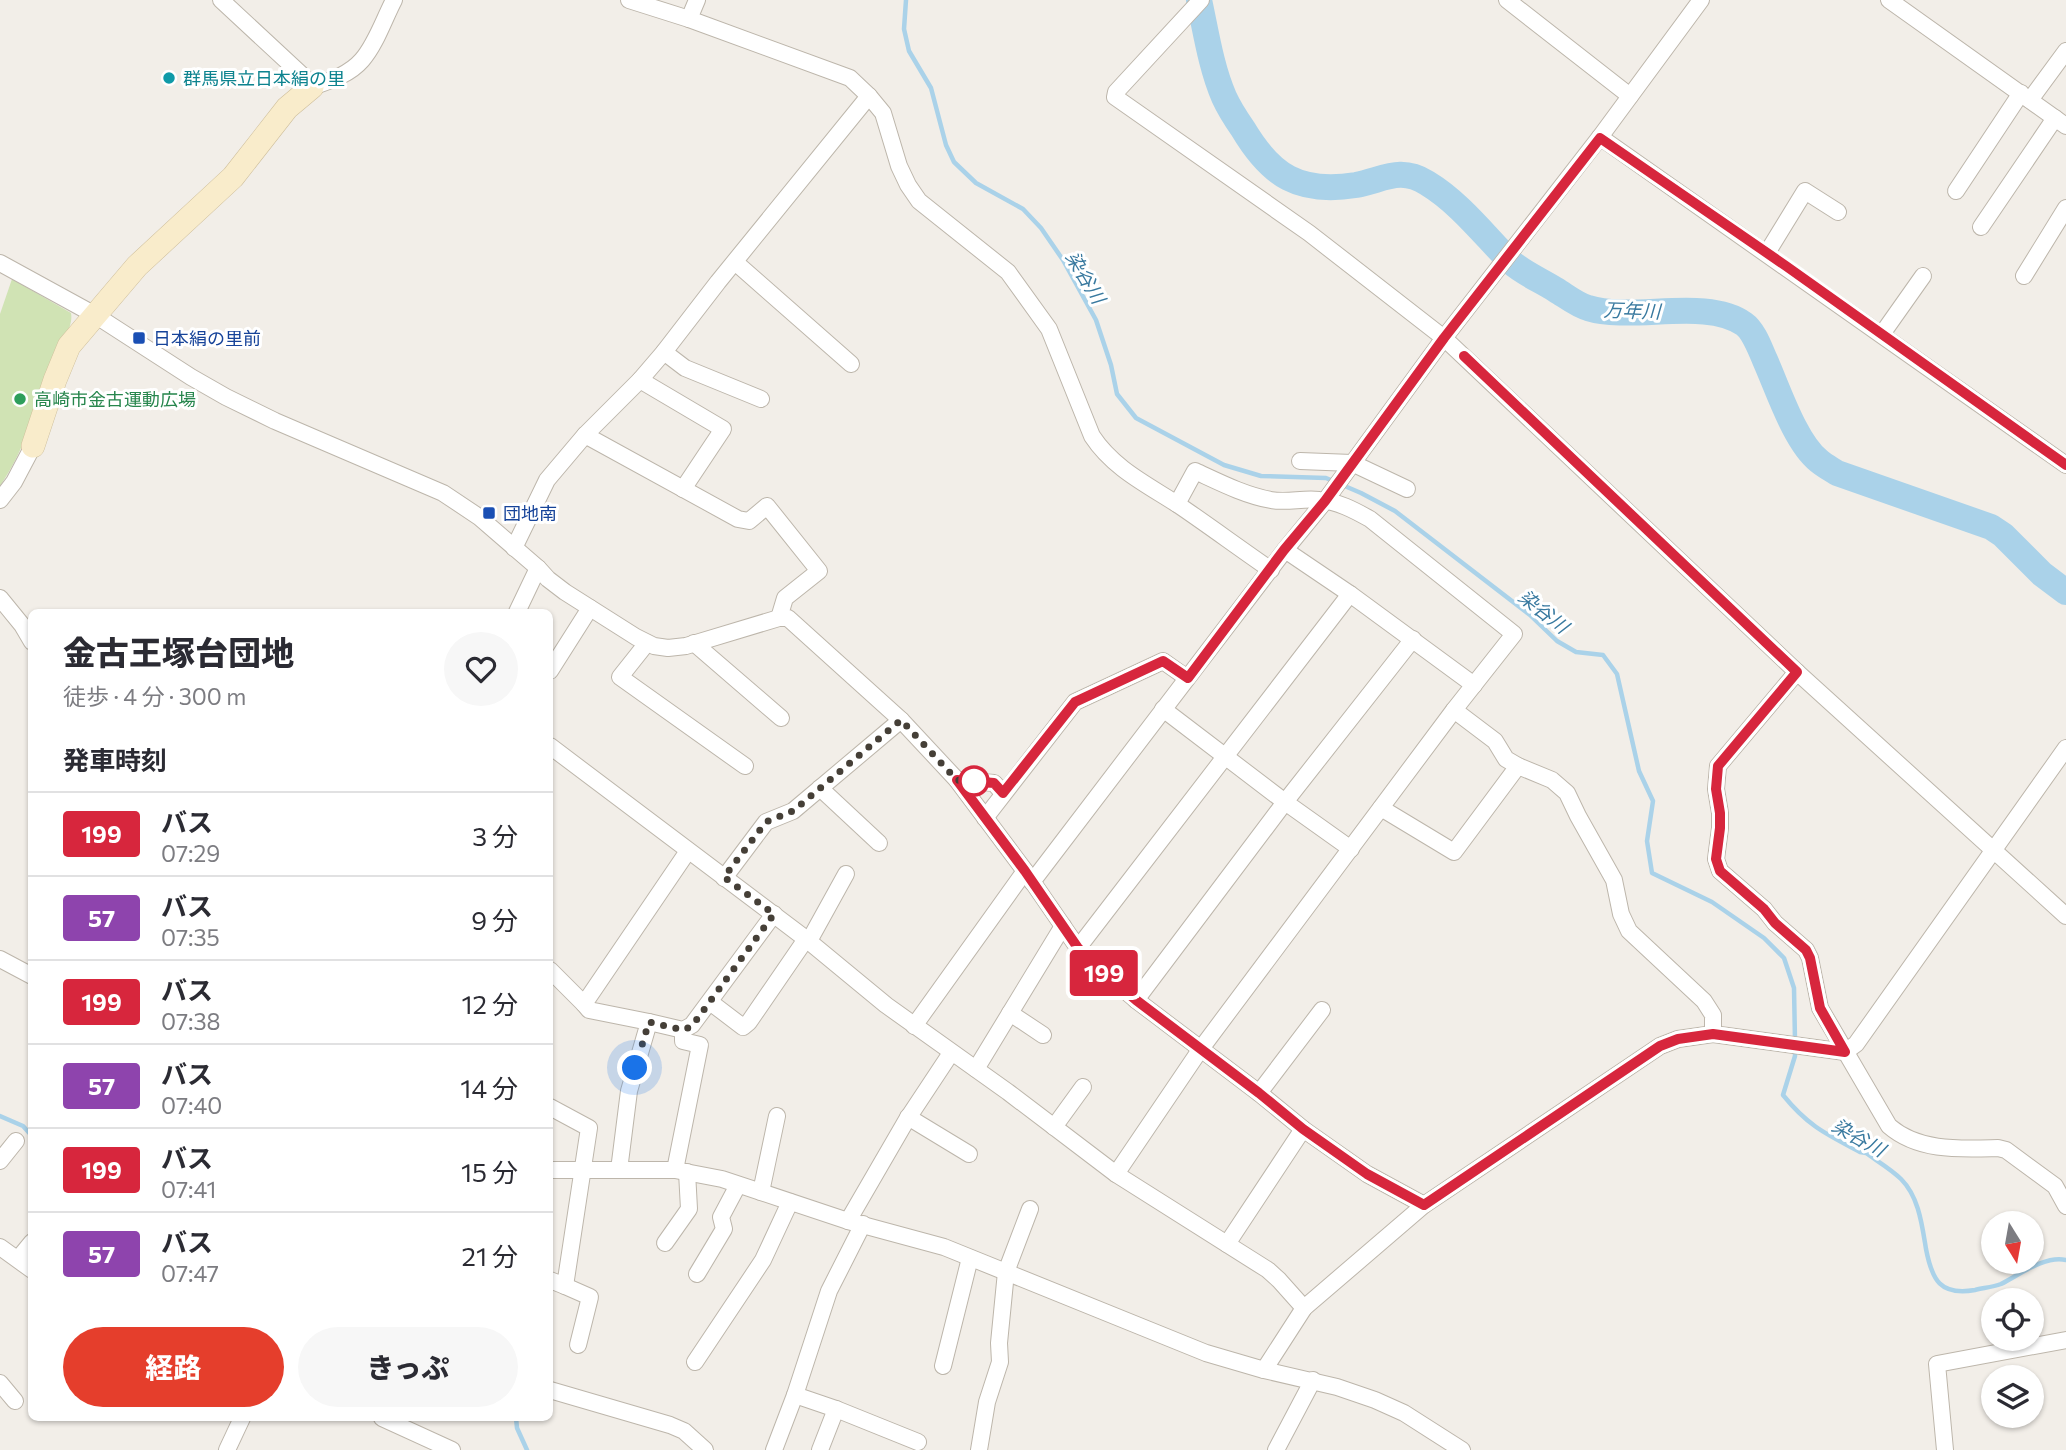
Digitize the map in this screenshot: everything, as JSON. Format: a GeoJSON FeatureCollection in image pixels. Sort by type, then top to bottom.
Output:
{"type":"FeatureCollection","features":[{"type":"Feature","properties":{"kind":"street"},"geometry":{"type":"LineString","coordinates":[[221,0],[312,87]]}},
{"type":"Feature","properties":{"kind":"street"},"geometry":{"type":"LineString","coordinates":[[0,500],[19,474],[33,446],[69,346],[137,266],[233,177],[287,108],[312,87],[335,78],[362,60],[394,0]]}},
{"type":"Feature","properties":{"kind":"street"},"geometry":{"type":"LineString","coordinates":[[629,0],[850,78],[883,113],[899,166],[908,186],[919,201],[1008,272],[1049,329],[1092,436],[1101,451],[1130,474],[1271,570]]}},
{"type":"Feature","properties":{"kind":"street"},"geometry":{"type":"LineString","coordinates":[[689,19],[697,0]]}},
{"type":"Feature","properties":{"kind":"street"},"geometry":{"type":"LineString","coordinates":[[1201,0],[1116,92],[1115,97],[1309,233],[1444,338],[1797,672],[2066,916]]}},
{"type":"Feature","properties":{"kind":"street"},"geometry":{"type":"LineString","coordinates":[[1507,0],[1630,96]]}},
{"type":"Feature","properties":{"kind":"street"},"geometry":{"type":"LineString","coordinates":[[914,1026],[1328,496],[1444,338],[1600,138],[1701,0]]}},
{"type":"Feature","properties":{"kind":"street"},"geometry":{"type":"LineString","coordinates":[[1889,0],[2061,122],[1980,227]]}},
{"type":"Feature","properties":{"kind":"street"},"geometry":{"type":"LineString","coordinates":[[1955,191],[2025,97],[2066,51]]}},
{"type":"Feature","properties":{"kind":"street"},"geometry":{"type":"LineString","coordinates":[[514,548],[547,480],[585,435],[664,352],[869,96]]}},
{"type":"Feature","properties":{"kind":"street"},"geometry":{"type":"LineString","coordinates":[[1600,138],[2066,465]]}},
{"type":"Feature","properties":{"kind":"street"},"geometry":{"type":"LineString","coordinates":[[1767,253],[1805,191],[1838,212]]}},
{"type":"Feature","properties":{"kind":"street"},"geometry":{"type":"LineString","coordinates":[[2024,276],[2066,208]]}},
{"type":"Feature","properties":{"kind":"street"},"geometry":{"type":"LineString","coordinates":[[735,262],[851,364]]}},
{"type":"Feature","properties":{"kind":"street"},"geometry":{"type":"LineString","coordinates":[[0,263],[95,315],[226,397],[275,421],[443,493],[479,517],[548,579],[647,643],[668,648],[779,618],[788,618],[901,720],[957,780],[1029,876],[1078,948],[1136,1000],[1303,1129],[1367,1174],[1424,1205]]}},
{"type":"Feature","properties":{"kind":"street"},"geometry":{"type":"LineString","coordinates":[[1882,334],[1923,276]]}},
{"type":"Feature","properties":{"kind":"street"},"geometry":{"type":"LineString","coordinates":[[664,352],[685,368],[761,399]]}},
{"type":"Feature","properties":{"kind":"street"},"geometry":{"type":"LineString","coordinates":[[640,380],[723,429],[683,489]]}},
{"type":"Feature","properties":{"kind":"street"},"geometry":{"type":"LineString","coordinates":[[585,435],[745,521],[752,519],[767,506],[819,571],[785,598],[779,618]]}},
{"type":"Feature","properties":{"kind":"street"},"geometry":{"type":"LineString","coordinates":[[1300,461],[1348,469],[1406,489]]}},
{"type":"Feature","properties":{"kind":"street"},"geometry":{"type":"LineString","coordinates":[[1116,1174],[1200,1050],[1454,710],[1514,635],[1370,519],[1328,496],[1272,500],[1252,496],[1195,471],[1177,504]]}},
{"type":"Feature","properties":{"kind":"street"},"geometry":{"type":"LineString","coordinates":[[1284,550],[1350,594],[1474,685]]}},
{"type":"Feature","properties":{"kind":"street"},"geometry":{"type":"LineString","coordinates":[[518,609],[538,568]]}},
{"type":"Feature","properties":{"kind":"street"},"geometry":{"type":"LineString","coordinates":[[1078,948],[1350,594]]}},
{"type":"Feature","properties":{"kind":"street"},"geometry":{"type":"LineString","coordinates":[[1,602],[28,635]]}},
{"type":"Feature","properties":{"kind":"street"},"geometry":{"type":"LineString","coordinates":[[553,666],[590,608]]}},
{"type":"Feature","properties":{"kind":"street"},"geometry":{"type":"LineString","coordinates":[[1136,1000],[1285,802],[1413,639]]}},
{"type":"Feature","properties":{"kind":"street"},"geometry":{"type":"LineString","coordinates":[[647,643],[620,677],[745,766]]}},
{"type":"Feature","properties":{"kind":"street"},"geometry":{"type":"LineString","coordinates":[[694,643],[780,718]]}},
{"type":"Feature","properties":{"kind":"street"},"geometry":{"type":"LineString","coordinates":[[985,818],[1075,702],[1163,661],[1188,678]]}},
{"type":"Feature","properties":{"kind":"street"},"geometry":{"type":"LineString","coordinates":[[1797,672],[1718,766],[1716,789],[1720,828],[1716,859],[1720,871],[1806,950],[1820,1008],[1889,1126],[1898,1133],[1943,1149],[2006,1150],[2054,1185],[2066,1206]]}},
{"type":"Feature","properties":{"kind":"street"},"geometry":{"type":"LineString","coordinates":[[1163,709],[1350,849]]}},
{"type":"Feature","properties":{"kind":"street"},"geometry":{"type":"LineString","coordinates":[[1454,710],[1495,741],[1506,759],[1552,780],[1567,793],[1614,880],[1621,914],[1629,931],[1704,1001],[1713,1015],[1713,1034]]}},
{"type":"Feature","properties":{"kind":"street"},"geometry":{"type":"LineString","coordinates":[[724,877],[766,822],[793,811],[901,720]]}},
{"type":"Feature","properties":{"kind":"street"},"geometry":{"type":"LineString","coordinates":[[553,748],[808,940],[886,1005],[1116,1174],[1268,1270],[1304,1308]]}},
{"type":"Feature","properties":{"kind":"street"},"geometry":{"type":"LineString","coordinates":[[1264,1370],[1304,1308],[1424,1205],[1660,1046],[1678,1039],[1713,1034],[1845,1052],[1856,1044],[2066,748]]}},
{"type":"Feature","properties":{"kind":"street"},"geometry":{"type":"LineString","coordinates":[[1381,807],[1454,852],[1518,766]]}},
{"type":"Feature","properties":{"kind":"street"},"geometry":{"type":"LineString","coordinates":[[957,780],[994,783],[1003,793]]}},
{"type":"Feature","properties":{"kind":"street"},"geometry":{"type":"LineString","coordinates":[[820,788],[880,843]]}},
{"type":"Feature","properties":{"kind":"street"},"geometry":{"type":"LineString","coordinates":[[584,1004],[688,852]]}},
{"type":"Feature","properties":{"kind":"street"},"geometry":{"type":"LineString","coordinates":[[710,1002],[743,1027],[749,1022],[808,940],[846,874]]}},
{"type":"Feature","properties":{"kind":"street"},"geometry":{"type":"LineString","coordinates":[[553,973],[589,1010],[683,1030],[692,1026],[774,914]]}},
{"type":"Feature","properties":{"kind":"street"},"geometry":{"type":"LineString","coordinates":[[976,1069],[1063,926]]}},
{"type":"Feature","properties":{"kind":"street"},"geometry":{"type":"LineString","coordinates":[[0,959],[28,974]]}},
{"type":"Feature","properties":{"kind":"street"},"geometry":{"type":"LineString","coordinates":[[1259,1093],[1322,1010]]}},
{"type":"Feature","properties":{"kind":"street"},"geometry":{"type":"LineString","coordinates":[[1010,1013],[1042,1035]]}},
{"type":"Feature","properties":{"kind":"street"},"geometry":{"type":"LineString","coordinates":[[619,1170],[629,1091],[649,1022]]}},
{"type":"Feature","properties":{"kind":"street"},"geometry":{"type":"LineString","coordinates":[[665,1243],[689,1209],[681,1171],[700,1045],[683,1041],[683,1030]]}},
{"type":"Feature","properties":{"kind":"street"},"geometry":{"type":"LineString","coordinates":[[774,1450],[856,1222],[908,1117],[951,1053]]}},
{"type":"Feature","properties":{"kind":"street"},"geometry":{"type":"LineString","coordinates":[[1054,1127],[1083,1087]]}},
{"type":"Feature","properties":{"kind":"street"},"geometry":{"type":"LineString","coordinates":[[553,1109],[589,1128],[583,1170],[557,1283],[590,1297],[578,1345]]}},
{"type":"Feature","properties":{"kind":"street"},"geometry":{"type":"LineString","coordinates":[[761,1192],[777,1116]]}},
{"type":"Feature","properties":{"kind":"street"},"geometry":{"type":"LineString","coordinates":[[908,1117],[968,1154]]}},
{"type":"Feature","properties":{"kind":"street"},"geometry":{"type":"LineString","coordinates":[[1227,1244],[1303,1129]]}},
{"type":"Feature","properties":{"kind":"street"},"geometry":{"type":"LineString","coordinates":[[0,1161],[16,1141]]}},
{"type":"Feature","properties":{"kind":"street"},"geometry":{"type":"LineString","coordinates":[[553,1170],[681,1171],[738,1185],[944,1247],[1206,1353],[1264,1370],[1313,1380],[1376,1400],[1404,1413],[1462,1450]]}},
{"type":"Feature","properties":{"kind":"street"},"geometry":{"type":"LineString","coordinates":[[697,1274],[724,1229],[722,1217],[738,1185]]}},
{"type":"Feature","properties":{"kind":"street"},"geometry":{"type":"LineString","coordinates":[[695,1362],[763,1261],[790,1202]]}},
{"type":"Feature","properties":{"kind":"street"},"geometry":{"type":"LineString","coordinates":[[979,1450],[987,1402],[1000,1362],[999,1343],[1006,1272],[1030,1209]]}},
{"type":"Feature","properties":{"kind":"street"},"geometry":{"type":"LineString","coordinates":[[18,1259],[28,1247]]}},
{"type":"Feature","properties":{"kind":"street"},"geometry":{"type":"LineString","coordinates":[[1,1248],[28,1267]]}},
{"type":"Feature","properties":{"kind":"street"},"geometry":{"type":"LineString","coordinates":[[943,1366],[970,1258]]}},
{"type":"Feature","properties":{"kind":"street"},"geometry":{"type":"LineString","coordinates":[[1945,1450],[1937,1364],[2066,1340]]}},
{"type":"Feature","properties":{"kind":"street"},"geometry":{"type":"LineString","coordinates":[[1276,1450],[1313,1380]]}},
{"type":"Feature","properties":{"kind":"street"},"geometry":{"type":"LineString","coordinates":[[0,1384],[15,1401]]}},
{"type":"Feature","properties":{"kind":"street"},"geometry":{"type":"LineString","coordinates":[[553,1391],[684,1430],[705,1450]]}},
{"type":"Feature","properties":{"kind":"street"},"geometry":{"type":"LineString","coordinates":[[795,1395],[918,1443]]}},
{"type":"Feature","properties":{"kind":"street"},"geometry":{"type":"LineString","coordinates":[[820,1450],[836,1409]]}},
{"type":"Feature","properties":{"kind":"street"},"geometry":{"type":"LineString","coordinates":[[227,1450],[241,1421]]}},
{"type":"Feature","properties":{"kind":"street"},"geometry":{"type":"LineString","coordinates":[[389,1421],[452,1450]]}},
{"type":"Feature","properties":{"kind":"green space","name":"高崎市金古運動広場"},"geometry":{"type":"Polygon","coordinates":[[[12,279],[71,313],[71,319],[24,440],[0,486],[0,314],[12,279]]]}},
{"type":"Feature","properties":{"kind":"waterway","name":"染谷川"},"geometry":{"type":"LineString","coordinates":[[906,0],[904,29],[909,51],[931,88],[946,145],[954,162],[976,183],[1023,209],[1041,228],[1063,260],[1096,320],[1111,365],[1117,394],[1136,418],[1224,465],[1261,476],[1326,478],[1361,493],[1395,511],[1530,615],[1557,641],[1576,652],[1603,655],[1617,674],[1639,771],[1653,801],[1647,841],[1652,873],[1712,902],[1764,938],[1784,958],[1794,988],[1795,1041]]}},
{"type":"Feature","properties":{"kind":"waterway","name":"万年川"},"geometry":{"type":"LineString","coordinates":[[1199,0],[1219,86],[1254,145],[1276,170],[1303,184],[1318,187],[1356,185],[1408,175],[1427,183],[1450,200],[1516,266],[1584,307],[1626,313],[1710,312],[1728,316],[1744,324],[1756,340],[1781,400],[1802,441],[1819,461],[1837,473],[1991,527],[2003,535],[2042,574],[2066,592]]}},
{"type":"Feature","properties":{"kind":"waterway","name":"染谷川"},"geometry":{"type":"LineString","coordinates":[[1795,1049],[1783,1095],[1818,1128],[1866,1153],[1893,1172],[1907,1186],[1919,1212],[1931,1269],[1946,1288],[1963,1291],[2001,1284],[2041,1263],[2066,1260]]}},
{"type":"Feature","properties":{"kind":"waterway"},"geometry":{"type":"LineString","coordinates":[[0,1116],[23,1126],[28,1132]]}},
{"type":"Feature","properties":{"kind":"waterway"},"geometry":{"type":"LineString","coordinates":[[516,1421],[527,1450]]}},
{"type":"Feature","properties":{"kind":"bus line","name":"199"},"geometry":{"type":"LineString","coordinates":[[1464,356],[1797,672],[1718,766],[1716,789],[1720,828],[1716,859],[1720,871],[1806,950],[1820,1008],[1845,1052],[1723,1034],[1678,1039],[1660,1046],[1424,1205],[1367,1174],[1303,1129],[1103,972],[1078,948],[957,780],[994,783],[1003,793],[1075,702],[1163,661],[1188,678],[1284,550],[1325,501],[1444,338],[1600,138],[2066,465]]}},
{"type":"Feature","properties":{"kind":"place","name":"群馬県立日本絹の里"},"geometry":{"type":"Point","coordinates":[169,78]}},
{"type":"Feature","properties":{"kind":"place","name":"日本絹の里前"},"geometry":{"type":"Point","coordinates":[139,338]}},
{"type":"Feature","properties":{"kind":"place","name":"高崎市金古運動広場"},"geometry":{"type":"Point","coordinates":[20,399]}},
{"type":"Feature","properties":{"kind":"place","name":"団地南"},"geometry":{"type":"Point","coordinates":[489,513]}},
{"type":"Feature","properties":{"kind":"route"},"geometry":{"type":"LineString","coordinates":[[635,1068],[649,1022],[683,1030],[692,1026],[774,914],[724,877],[766,822],[793,811],[901,720],[957,780],[974,781]]}}]}
